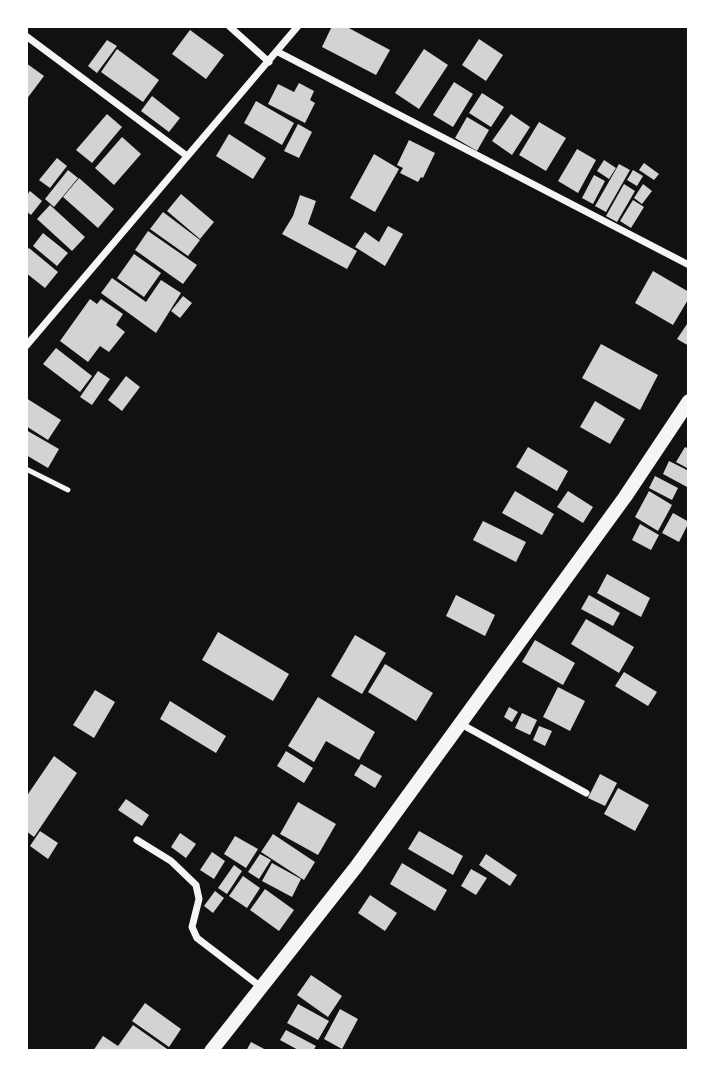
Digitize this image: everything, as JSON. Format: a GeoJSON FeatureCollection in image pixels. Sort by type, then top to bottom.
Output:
{"type":"FeatureCollection","features":[{"type":"Feature","properties":{"kind":"main road"},"geometry":{"type":"LineString","coordinates":[[211,1051],[356,867],[625,497],[689,401]]}},
{"type":"Feature","properties":{"kind":"street"},"geometry":{"type":"LineString","coordinates":[[229,26],[269,62]]}},
{"type":"Feature","properties":{"kind":"street"},"geometry":{"type":"LineString","coordinates":[[26,346],[298,26]]}},
{"type":"Feature","properties":{"kind":"street"},"geometry":{"type":"LineString","coordinates":[[26,36],[187,156]]}},
{"type":"Feature","properties":{"kind":"street"},"geometry":{"type":"LineString","coordinates":[[278,52],[689,265]]}},
{"type":"Feature","properties":{"kind":"street"},"geometry":{"type":"LineString","coordinates":[[461,724],[586,793]]}},
{"type":"Feature","properties":{"kind":"street"},"geometry":{"type":"LineString","coordinates":[[138,840],[171,861],[196,885],[199,899],[192,928],[197,938],[261,987]]}},
{"type":"Feature","properties":{"kind":"lane"},"geometry":{"type":"LineString","coordinates":[[26,469],[68,491]]}},
{"type":"Feature","properties":{"kind":"building"},"geometry":{"type":"Polygon","coordinates":[[[332,26],[345,26],[390,50],[376,75],[322,47],[332,26]]]}},
{"type":"Feature","properties":{"kind":"building"},"geometry":{"type":"Polygon","coordinates":[[[190,30],[224,55],[206,79],[172,54],[190,30]]]}},
{"type":"Feature","properties":{"kind":"building"},"geometry":{"type":"Polygon","coordinates":[[[479,39],[503,55],[486,81],[462,65],[479,39]]]}},
{"type":"Feature","properties":{"kind":"building"},"geometry":{"type":"Polygon","coordinates":[[[107,40],[117,46],[97,73],[88,66],[107,40]]]}},
{"type":"Feature","properties":{"kind":"building"},"geometry":{"type":"Polygon","coordinates":[[[117,49],[159,80],[143,102],[101,72],[117,49]]]}},
{"type":"Feature","properties":{"kind":"building"},"geometry":{"type":"Polygon","coordinates":[[[424,49],[448,65],[419,109],[395,93],[424,49]]]}},
{"type":"Feature","properties":{"kind":"building"},"geometry":{"type":"Polygon","coordinates":[[[26,63],[44,76],[26,100],[26,63]]]}},
{"type":"Feature","properties":{"kind":"building"},"geometry":{"type":"Polygon","coordinates":[[[454,82],[473,94],[453,127],[433,115],[454,82]]]}},
{"type":"Feature","properties":{"kind":"building"},"geometry":{"type":"Polygon","coordinates":[[[299,83],[314,91],[310,100],[315,103],[305,123],[268,104],[278,84],[294,92],[299,83]]]}},
{"type":"Feature","properties":{"kind":"building"},"geometry":{"type":"Polygon","coordinates":[[[482,93],[504,107],[491,127],[469,113],[482,93]]]}},
{"type":"Feature","properties":{"kind":"building"},"geometry":{"type":"Polygon","coordinates":[[[152,96],[180,118],[169,132],[141,111],[152,96]]]}},
{"type":"Feature","properties":{"kind":"building"},"geometry":{"type":"Polygon","coordinates":[[[256,101],[294,123],[282,145],[244,123],[256,101]]]}},
{"type":"Feature","properties":{"kind":"building"},"geometry":{"type":"Polygon","coordinates":[[[107,114],[122,127],[92,163],[76,150],[107,114]]]}},
{"type":"Feature","properties":{"kind":"building"},"geometry":{"type":"Polygon","coordinates":[[[511,114],[530,127],[512,155],[492,141],[511,114]]]}},
{"type":"Feature","properties":{"kind":"building"},"geometry":{"type":"Polygon","coordinates":[[[467,117],[489,130],[477,151],[455,138],[467,117]]]}},
{"type":"Feature","properties":{"kind":"building"},"geometry":{"type":"Polygon","coordinates":[[[539,122],[566,138],[546,171],[519,155],[539,122]]]}},
{"type":"Feature","properties":{"kind":"building"},"geometry":{"type":"Polygon","coordinates":[[[298,124],[312,132],[299,158],[284,151],[298,124]]]}},
{"type":"Feature","properties":{"kind":"building"},"geometry":{"type":"Polygon","coordinates":[[[229,134],[266,158],[253,179],[216,156],[229,134]]]}},
{"type":"Feature","properties":{"kind":"building"},"geometry":{"type":"Polygon","coordinates":[[[122,137],[141,154],[114,185],[95,168],[122,137]]]}},
{"type":"Feature","properties":{"kind":"building"},"geometry":{"type":"Polygon","coordinates":[[[409,140],[435,153],[423,178],[418,182],[400,173],[403,168],[397,165],[409,140]]]}},
{"type":"Feature","properties":{"kind":"building"},"geometry":{"type":"Polygon","coordinates":[[[577,149],[596,160],[578,193],[558,181],[577,149]]]}},
{"type":"Feature","properties":{"kind":"building"},"geometry":{"type":"Polygon","coordinates":[[[374,154],[399,169],[375,212],[350,198],[374,154]]]}},
{"type":"Feature","properties":{"kind":"building"},"geometry":{"type":"Polygon","coordinates":[[[57,158],[67,166],[50,188],[39,180],[57,158]]]}},
{"type":"Feature","properties":{"kind":"building"},"geometry":{"type":"Polygon","coordinates":[[[604,160],[616,168],[609,179],[597,171],[604,160]]]}},
{"type":"Feature","properties":{"kind":"building"},"geometry":{"type":"Polygon","coordinates":[[[644,163],[659,174],[654,180],[639,170],[644,163]]]}},
{"type":"Feature","properties":{"kind":"building"},"geometry":{"type":"Polygon","coordinates":[[[619,164],[630,170],[606,212],[595,206],[619,164]]]}},
{"type":"Feature","properties":{"kind":"building"},"geometry":{"type":"Polygon","coordinates":[[[68,170],[78,178],[54,207],[45,199],[68,170]]]}},
{"type":"Feature","properties":{"kind":"building"},"geometry":{"type":"Polygon","coordinates":[[[633,170],[643,176],[637,186],[627,180],[633,170]]]}},
{"type":"Feature","properties":{"kind":"building"},"geometry":{"type":"Polygon","coordinates":[[[594,175],[605,181],[593,204],[582,198],[594,175]]]}},
{"type":"Feature","properties":{"kind":"building"},"geometry":{"type":"Polygon","coordinates":[[[79,178],[114,209],[98,228],[63,197],[79,178]]]}},
{"type":"Feature","properties":{"kind":"building"},"geometry":{"type":"Polygon","coordinates":[[[624,184],[635,191],[617,222],[606,216],[624,184]]]}},
{"type":"Feature","properties":{"kind":"building"},"geometry":{"type":"Polygon","coordinates":[[[643,184],[652,191],[642,204],[634,198],[643,184]]]}},
{"type":"Feature","properties":{"kind":"building"},"geometry":{"type":"Polygon","coordinates":[[[30,191],[42,201],[31,215],[26,211],[26,196],[30,191]]]}},
{"type":"Feature","properties":{"kind":"building"},"geometry":{"type":"Polygon","coordinates":[[[181,194],[214,222],[200,239],[167,211],[181,194]]]}},
{"type":"Feature","properties":{"kind":"building"},"geometry":{"type":"Polygon","coordinates":[[[300,195],[316,201],[308,224],[357,251],[347,269],[282,234],[293,216],[300,195]]]}},
{"type":"Feature","properties":{"kind":"building"},"geometry":{"type":"Polygon","coordinates":[[[633,200],[644,207],[631,228],[620,221],[633,200]]]}},
{"type":"Feature","properties":{"kind":"building"},"geometry":{"type":"Polygon","coordinates":[[[50,205],[85,237],[72,251],[37,219],[50,205]]]}},
{"type":"Feature","properties":{"kind":"building"},"geometry":{"type":"Polygon","coordinates":[[[163,212],[200,240],[188,256],[150,229],[163,212]]]}},
{"type":"Feature","properties":{"kind":"building"},"geometry":{"type":"Polygon","coordinates":[[[388,226],[403,234],[385,266],[355,247],[365,232],[379,242],[388,226]]]}},
{"type":"Feature","properties":{"kind":"building"},"geometry":{"type":"Polygon","coordinates":[[[148,231],[197,265],[183,284],[135,250],[148,231]]]}},
{"type":"Feature","properties":{"kind":"building"},"geometry":{"type":"Polygon","coordinates":[[[43,233],[68,253],[57,266],[33,246],[43,233]]]}},
{"type":"Feature","properties":{"kind":"building"},"geometry":{"type":"Polygon","coordinates":[[[29,248],[58,272],[45,288],[26,273],[26,251],[29,248]]]}},
{"type":"Feature","properties":{"kind":"building"},"geometry":{"type":"Polygon","coordinates":[[[134,254],[161,273],[144,297],[117,278],[134,254]]]}},
{"type":"Feature","properties":{"kind":"building"},"geometry":{"type":"Polygon","coordinates":[[[653,271],[689,292],[689,298],[673,325],[635,303],[653,271]]]}},
{"type":"Feature","properties":{"kind":"building"},"geometry":{"type":"Polygon","coordinates":[[[112,278],[146,302],[161,280],[181,293],[156,333],[101,293],[112,278]]]}},
{"type":"Feature","properties":{"kind":"building"},"geometry":{"type":"Polygon","coordinates":[[[183,296],[192,303],[180,318],[171,311],[183,296]]]}},
{"type":"Feature","properties":{"kind":"building"},"geometry":{"type":"Polygon","coordinates":[[[90,299],[97,304],[101,299],[123,314],[116,325],[125,332],[109,352],[100,346],[88,362],[60,341],[90,299]]]}},
{"type":"Feature","properties":{"kind":"building"},"geometry":{"type":"Polygon","coordinates":[[[687,324],[689,325],[689,346],[677,339],[687,324]]]}},
{"type":"Feature","properties":{"kind":"building"},"geometry":{"type":"Polygon","coordinates":[[[601,344],[658,375],[640,410],[582,378],[601,344]]]}},
{"type":"Feature","properties":{"kind":"building"},"geometry":{"type":"Polygon","coordinates":[[[56,348],[92,376],[80,392],[43,364],[56,348]]]}},
{"type":"Feature","properties":{"kind":"building"},"geometry":{"type":"Polygon","coordinates":[[[98,371],[110,379],[92,405],[80,397],[98,371]]]}},
{"type":"Feature","properties":{"kind":"building"},"geometry":{"type":"Polygon","coordinates":[[[126,376],[140,387],[122,411],[108,400],[126,376]]]}},
{"type":"Feature","properties":{"kind":"building"},"geometry":{"type":"Polygon","coordinates":[[[26,398],[61,420],[48,440],[26,426],[26,398]]]}},
{"type":"Feature","properties":{"kind":"building"},"geometry":{"type":"Polygon","coordinates":[[[595,401],[625,419],[610,444],[580,427],[595,401]]]}},
{"type":"Feature","properties":{"kind":"building"},"geometry":{"type":"Polygon","coordinates":[[[26,430],[59,449],[48,468],[26,455],[26,430]]]}},
{"type":"Feature","properties":{"kind":"building"},"geometry":{"type":"Polygon","coordinates":[[[528,447],[568,471],[557,491],[516,467],[528,447]]]}},
{"type":"Feature","properties":{"kind":"building"},"geometry":{"type":"Polygon","coordinates":[[[685,447],[689,449],[689,469],[676,462],[685,447]]]}},
{"type":"Feature","properties":{"kind":"building"},"geometry":{"type":"Polygon","coordinates":[[[669,461],[689,471],[687,487],[663,474],[669,461]]]}},
{"type":"Feature","properties":{"kind":"building"},"geometry":{"type":"Polygon","coordinates":[[[655,476],[678,488],[672,500],[649,488],[655,476]]]}},
{"type":"Feature","properties":{"kind":"building"},"geometry":{"type":"Polygon","coordinates":[[[515,491],[554,514],[542,535],[502,513],[515,491]]]}},
{"type":"Feature","properties":{"kind":"building"},"geometry":{"type":"Polygon","coordinates":[[[568,491],[593,507],[583,523],[557,507],[568,491]]]}},
{"type":"Feature","properties":{"kind":"building"},"geometry":{"type":"Polygon","coordinates":[[[649,491],[672,505],[658,531],[635,517],[649,491]]]}},
{"type":"Feature","properties":{"kind":"building"},"geometry":{"type":"Polygon","coordinates":[[[673,513],[689,522],[679,542],[662,533],[673,513]]]}},
{"type":"Feature","properties":{"kind":"building"},"geometry":{"type":"Polygon","coordinates":[[[483,521],[526,542],[516,562],[473,540],[483,521]]]}},
{"type":"Feature","properties":{"kind":"building"},"geometry":{"type":"Polygon","coordinates":[[[640,524],[659,535],[651,550],[632,540],[640,524]]]}},
{"type":"Feature","properties":{"kind":"building"},"geometry":{"type":"Polygon","coordinates":[[[607,574],[650,598],[641,617],[597,593],[607,574]]]}},
{"type":"Feature","properties":{"kind":"building"},"geometry":{"type":"Polygon","coordinates":[[[456,595],[495,615],[485,636],[446,616],[456,595]]]}},
{"type":"Feature","properties":{"kind":"building"},"geometry":{"type":"Polygon","coordinates":[[[589,595],[620,613],[613,626],[581,609],[589,595]]]}},
{"type":"Feature","properties":{"kind":"building"},"geometry":{"type":"Polygon","coordinates":[[[586,619],[634,647],[619,673],[571,644],[586,619]]]}},
{"type":"Feature","properties":{"kind":"building"},"geometry":{"type":"Polygon","coordinates":[[[218,632],[289,674],[273,701],[202,660],[218,632]]]}},
{"type":"Feature","properties":{"kind":"building"},"geometry":{"type":"Polygon","coordinates":[[[355,635],[386,653],[362,694],[331,676],[355,635]]]}},
{"type":"Feature","properties":{"kind":"building"},"geometry":{"type":"Polygon","coordinates":[[[535,640],[575,663],[563,685],[522,662],[535,640]]]}},
{"type":"Feature","properties":{"kind":"building"},"geometry":{"type":"Polygon","coordinates":[[[385,664],[433,693],[416,721],[368,692],[385,664]]]}},
{"type":"Feature","properties":{"kind":"building"},"geometry":{"type":"Polygon","coordinates":[[[624,672],[657,692],[648,706],[615,686],[624,672]]]}},
{"type":"Feature","properties":{"kind":"building"},"geometry":{"type":"Polygon","coordinates":[[[558,687],[585,701],[570,731],[543,717],[558,687]]]}},
{"type":"Feature","properties":{"kind":"building"},"geometry":{"type":"Polygon","coordinates":[[[95,690],[115,702],[94,738],[73,725],[95,690]]]}},
{"type":"Feature","properties":{"kind":"building"},"geometry":{"type":"Polygon","coordinates":[[[318,697],[375,732],[359,760],[326,741],[314,762],[288,746],[318,697]]]}},
{"type":"Feature","properties":{"kind":"building"},"geometry":{"type":"Polygon","coordinates":[[[170,701],[226,736],[216,753],[160,719],[170,701]]]}},
{"type":"Feature","properties":{"kind":"building"},"geometry":{"type":"Polygon","coordinates":[[[509,707],[518,712],[512,722],[504,717],[509,707]]]}},
{"type":"Feature","properties":{"kind":"building"},"geometry":{"type":"Polygon","coordinates":[[[522,713],[537,720],[530,735],[515,728],[522,713]]]}},
{"type":"Feature","properties":{"kind":"building"},"geometry":{"type":"Polygon","coordinates":[[[539,726],[552,731],[545,746],[533,740],[539,726]]]}},
{"type":"Feature","properties":{"kind":"building"},"geometry":{"type":"Polygon","coordinates":[[[286,751],[313,768],[304,783],[277,766],[286,751]]]}},
{"type":"Feature","properties":{"kind":"building"},"geometry":{"type":"Polygon","coordinates":[[[54,756],[77,773],[34,837],[26,831],[26,797],[54,756]]]}},
{"type":"Feature","properties":{"kind":"building"},"geometry":{"type":"Polygon","coordinates":[[[361,764],[382,776],[375,788],[354,775],[361,764]]]}},
{"type":"Feature","properties":{"kind":"building"},"geometry":{"type":"Polygon","coordinates":[[[600,774],[617,783],[605,806],[588,798],[600,774]]]}},
{"type":"Feature","properties":{"kind":"building"},"geometry":{"type":"Polygon","coordinates":[[[618,788],[649,805],[635,831],[604,814],[618,788]]]}},
{"type":"Feature","properties":{"kind":"building"},"geometry":{"type":"Polygon","coordinates":[[[126,799],[149,815],[142,826],[118,810],[126,799]]]}},
{"type":"Feature","properties":{"kind":"building"},"geometry":{"type":"Polygon","coordinates":[[[298,802],[336,824],[318,855],[280,834],[298,802]]]}},
{"type":"Feature","properties":{"kind":"building"},"geometry":{"type":"Polygon","coordinates":[[[40,831],[58,843],[48,859],[30,846],[40,831]]]}},
{"type":"Feature","properties":{"kind":"building"},"geometry":{"type":"Polygon","coordinates":[[[419,831],[463,856],[453,875],[408,849],[419,831]]]}},
{"type":"Feature","properties":{"kind":"building"},"geometry":{"type":"Polygon","coordinates":[[[180,833],[196,844],[186,858],[171,847],[180,833]]]}},
{"type":"Feature","properties":{"kind":"building"},"geometry":{"type":"Polygon","coordinates":[[[273,834],[315,862],[304,880],[261,852],[273,834]]]}},
{"type":"Feature","properties":{"kind":"building"},"geometry":{"type":"Polygon","coordinates":[[[235,836],[258,849],[246,868],[224,854],[235,836]]]}},
{"type":"Feature","properties":{"kind":"building"},"geometry":{"type":"Polygon","coordinates":[[[212,852],[225,861],[214,879],[200,870],[212,852]]]}},
{"type":"Feature","properties":{"kind":"building"},"geometry":{"type":"Polygon","coordinates":[[[260,854],[271,860],[259,879],[248,872],[260,854]]]}},
{"type":"Feature","properties":{"kind":"building"},"geometry":{"type":"Polygon","coordinates":[[[486,854],[517,875],[510,886],[479,865],[486,854]]]}},
{"type":"Feature","properties":{"kind":"building"},"geometry":{"type":"Polygon","coordinates":[[[272,863],[301,879],[292,897],[262,881],[272,863]]]}},
{"type":"Feature","properties":{"kind":"building"},"geometry":{"type":"Polygon","coordinates":[[[402,863],[447,890],[435,911],[390,884],[402,863]]]}},
{"type":"Feature","properties":{"kind":"building"},"geometry":{"type":"Polygon","coordinates":[[[234,865],[242,871],[227,894],[218,888],[234,865]]]}},
{"type":"Feature","properties":{"kind":"building"},"geometry":{"type":"Polygon","coordinates":[[[471,869],[487,878],[476,895],[461,886],[471,869]]]}},
{"type":"Feature","properties":{"kind":"building"},"geometry":{"type":"Polygon","coordinates":[[[243,876],[260,888],[247,908],[229,896],[243,876]]]}},
{"type":"Feature","properties":{"kind":"building"},"geometry":{"type":"Polygon","coordinates":[[[265,889],[294,910],[279,931],[250,910],[265,889]]]}},
{"type":"Feature","properties":{"kind":"building"},"geometry":{"type":"Polygon","coordinates":[[[215,891],[224,898],[213,913],[204,906],[215,891]]]}},
{"type":"Feature","properties":{"kind":"building"},"geometry":{"type":"Polygon","coordinates":[[[370,895],[397,913],[385,931],[358,913],[370,895]]]}},
{"type":"Feature","properties":{"kind":"building"},"geometry":{"type":"Polygon","coordinates":[[[311,975],[342,996],[328,1017],[297,995],[311,975]]]}},
{"type":"Feature","properties":{"kind":"building"},"geometry":{"type":"Polygon","coordinates":[[[145,1003],[181,1029],[169,1047],[132,1021],[145,1003]]]}},
{"type":"Feature","properties":{"kind":"building"},"geometry":{"type":"Polygon","coordinates":[[[298,1004],[329,1021],[318,1040],[287,1023],[298,1004]]]}},
{"type":"Feature","properties":{"kind":"building"},"geometry":{"type":"Polygon","coordinates":[[[340,1009],[358,1019],[342,1049],[324,1039],[340,1009]]]}},
{"type":"Feature","properties":{"kind":"building"},"geometry":{"type":"Polygon","coordinates":[[[133,1025],[170,1051],[93,1051],[103,1036],[118,1046],[133,1025]]]}},
{"type":"Feature","properties":{"kind":"building"},"geometry":{"type":"Polygon","coordinates":[[[286,1030],[316,1046],[313,1051],[300,1051],[280,1040],[286,1030]]]}},
{"type":"Feature","properties":{"kind":"building"},"geometry":{"type":"Polygon","coordinates":[[[251,1042],[268,1051],[246,1051],[251,1042]]]}}]}
